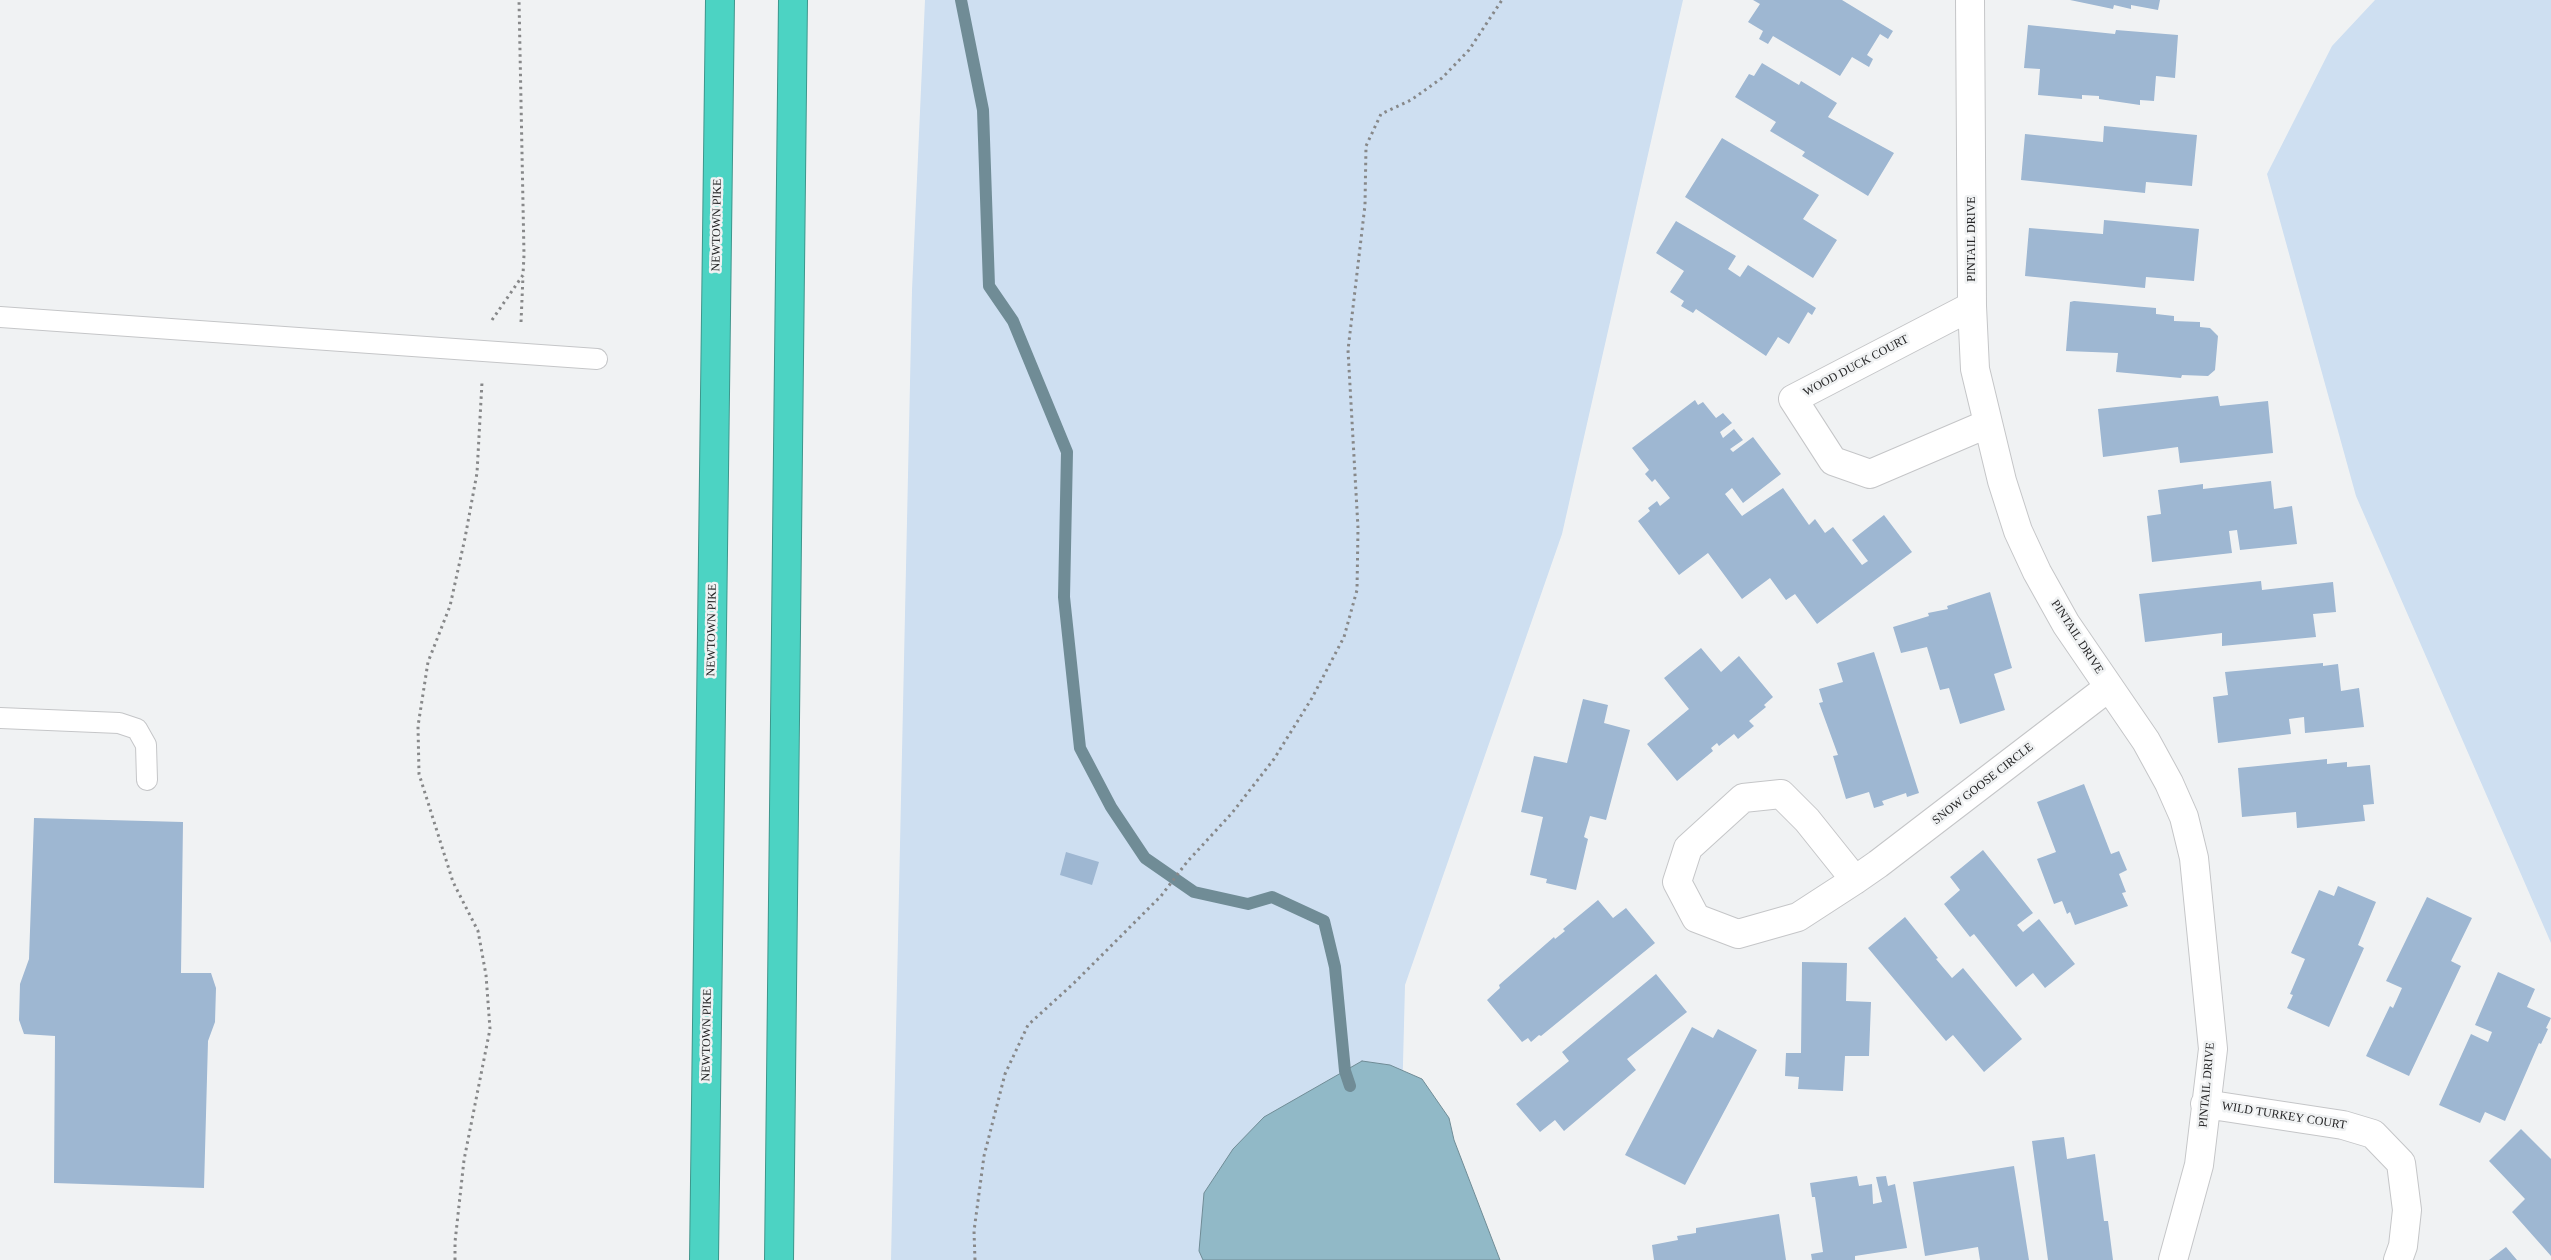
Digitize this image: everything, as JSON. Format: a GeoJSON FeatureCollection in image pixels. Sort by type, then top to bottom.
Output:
{"type":"FeatureCollection","features":[{"type":"Feature","properties":{"kind":"highway","name":"NEWTOWN PIKE"},"geometry":{"type":"LineString","coordinates":[[704,1260],[720,0]]}},
{"type":"Feature","properties":{"kind":"highway"},"geometry":{"type":"LineString","coordinates":[[779,1260],[793,0]]}},
{"type":"Feature","properties":{"kind":"street","name":"PINTAIL DRIVE"},"geometry":{"type":"LineString","coordinates":[[1970,0],[1972,306],[1975,369],[2002,481],[2018,531],[2037,572],[2066,624],[2146,742],[2169,784],[2184,817],[2194,858],[2212,1049],[2199,1165],[2173,1260]]}},
{"type":"Feature","properties":{"kind":"street","name":"WOOD DUCK COURT"},"geometry":{"type":"LineString","coordinates":[[1972,306],[1793,399],[1833,462],[1870,474],[1988,424]]}},
{"type":"Feature","properties":{"kind":"street","name":"SNOW GOOSE CIRCLE"},"geometry":{"type":"LineString","coordinates":[[1856,880],[1807,820],[1780,794],[1743,798],[1688,848],[1678,882],[1696,918],[1738,934],[1798,917],[1856,880],[2109,686]]}},
{"type":"Feature","properties":{"kind":"street","name":"WILD TURKEY COURT"},"geometry":{"type":"LineString","coordinates":[[2205,1104],[2343,1125],[2373,1134],[2401,1163],[2407,1210],[2403,1246],[2398,1260]]}},
{"type":"Feature","properties":{"kind":"lane"},"geometry":{"type":"LineString","coordinates":[[0,318],[597,359]]}},
{"type":"Feature","properties":{"kind":"lane"},"geometry":{"type":"LineString","coordinates":[[0,718],[119,722],[137,729],[146,745],[147,780]]}},
{"type":"Feature","properties":{"kind":"path"},"geometry":{"type":"LineString","coordinates":[[519,0],[524,255],[519,355]]}},
{"type":"Feature","properties":{"kind":"path"},"geometry":{"type":"LineString","coordinates":[[976,1260],[974,1230],[984,1156],[1005,1074],[1028,1025],[1081,976],[1161,896],[1187,862],[1232,813],[1274,759],[1312,698],[1344,637],[1356,590],[1358,528],[1348,350],[1365,205],[1366,146],[1381,114],[1411,100],[1442,78],[1469,50],[1502,0]]}},
{"type":"Feature","properties":{"kind":"path"},"geometry":{"type":"LineString","coordinates":[[455,1260],[455,1242],[464,1160],[490,1029],[486,975],[478,931],[453,882],[419,774],[418,726],[428,662],[450,606],[476,482],[484,352],[488,327],[523,275]]}},
{"type":"Feature","properties":{"kind":"shaded area"},"geometry":{"type":"Polygon","coordinates":[[[925,0],[1683,0],[1562,534],[1405,985],[1398,1260],[891,1260],[912,290],[925,0]]]}},
{"type":"Feature","properties":{"kind":"shaded area"},"geometry":{"type":"Polygon","coordinates":[[[2375,0],[2551,0],[2551,943],[2356,496],[2267,174],[2332,46],[2375,0]]]}},
{"type":"Feature","properties":{"kind":"shaded area"},"geometry":{"type":"Polygon","coordinates":[[[1362,1061],[1390,1065],[1422,1079],[1449,1118],[1454,1140],[1500,1260],[1203,1260],[1199,1251],[1204,1193],[1233,1149],[1264,1117],[1362,1061]]]}},
{"type":"Feature","properties":{"kind":"building"},"geometry":{"type":"Polygon","coordinates":[[[1753,0],[1842,0],[1893,31],[1888,39],[1880,34],[1867,55],[1873,59],[1869,67],[1852,57],[1840,76],[1773,36],[1768,44],[1759,39],[1763,31],[1748,22],[1760,4],[1753,0]]]}},
{"type":"Feature","properties":{"kind":"building"},"geometry":{"type":"Polygon","coordinates":[[[2070,0],[2160,0],[2158,10],[2131,5],[2131,9],[2114,5],[2113,9],[2070,0]]]}},
{"type":"Feature","properties":{"kind":"building"},"geometry":{"type":"Polygon","coordinates":[[[2028,25],[2115,34],[2116,30],[2178,35],[2175,78],[2156,76],[2154,101],[2140,100],[2140,105],[2099,99],[2099,96],[2082,95],[2082,99],[2038,95],[2040,69],[2024,68],[2028,25]]]}},
{"type":"Feature","properties":{"kind":"building"},"geometry":{"type":"Polygon","coordinates":[[[1762,63],[1799,85],[1801,81],[1837,103],[1828,117],[1894,153],[1868,196],[1802,156],[1805,152],[1770,131],[1776,122],[1735,97],[1749,74],[1754,76],[1762,63]]]}},
{"type":"Feature","properties":{"kind":"building"},"geometry":{"type":"Polygon","coordinates":[[[2104,126],[2197,135],[2192,186],[2146,182],[2145,193],[2021,180],[2025,134],[2103,142],[2104,126]]]}},
{"type":"Feature","properties":{"kind":"building"},"geometry":{"type":"Polygon","coordinates":[[[1722,138],[1819,195],[1803,219],[1837,240],[1813,278],[1685,197],[1722,138]]]}},
{"type":"Feature","properties":{"kind":"building"},"geometry":{"type":"Polygon","coordinates":[[[2104,220],[2199,229],[2194,281],[2146,277],[2145,288],[2025,276],[2029,228],[2103,234],[2104,220]]]}},
{"type":"Feature","properties":{"kind":"building"},"geometry":{"type":"Polygon","coordinates":[[[1676,221],[1736,256],[1728,269],[1740,277],[1748,265],[1816,308],[1812,315],[1808,312],[1789,344],[1778,337],[1766,356],[1696,309],[1693,313],[1681,306],[1684,301],[1670,292],[1684,271],[1656,253],[1676,221]]]}},
{"type":"Feature","properties":{"kind":"building"},"geometry":{"type":"Polygon","coordinates":[[[2070,302],[2156,308],[2156,314],[2174,316],[2174,321],[2200,322],[2200,327],[2210,328],[2218,336],[2215,370],[2208,376],[2182,375],[2181,378],[2116,372],[2118,353],[2066,351],[2070,302]]]}},
{"type":"Feature","properties":{"kind":"building"},"geometry":{"type":"Polygon","coordinates":[[[2218,396],[2220,406],[2268,401],[2273,453],[2180,463],[2178,447],[2103,457],[2098,409],[2218,396]]]}},
{"type":"Feature","properties":{"kind":"building"},"geometry":{"type":"Polygon","coordinates":[[[1695,400],[1698,405],[1703,402],[1716,418],[1723,413],[1732,423],[1720,432],[1723,438],[1734,429],[1743,440],[1730,449],[1733,452],[1753,437],[1781,474],[1743,503],[1732,488],[1725,494],[1742,516],[1783,488],[1809,525],[1815,519],[1825,533],[1833,527],[1862,565],[1868,561],[1852,540],[1884,515],[1912,552],[1817,624],[1795,594],[1786,600],[1770,578],[1742,599],[1708,553],[1679,575],[1638,521],[1650,511],[1648,508],[1657,501],[1660,506],[1670,498],[1655,479],[1652,482],[1645,474],[1649,470],[1632,448],[1695,400]]]}},
{"type":"Feature","properties":{"kind":"building"},"geometry":{"type":"Polygon","coordinates":[[[2271,481],[2274,509],[2292,506],[2297,544],[2240,550],[2237,530],[2229,531],[2232,553],[2152,562],[2147,516],[2161,514],[2158,490],[2203,484],[2203,489],[2271,481]]]}},
{"type":"Feature","properties":{"kind":"building"},"geometry":{"type":"Polygon","coordinates":[[[2261,581],[2262,590],[2333,582],[2336,612],[2313,614],[2316,637],[2222,646],[2222,633],[2145,642],[2139,594],[2261,581]]]}},
{"type":"Feature","properties":{"kind":"building"},"geometry":{"type":"Polygon","coordinates":[[[1990,592],[2012,668],[1994,674],[2005,710],[1960,724],[1949,688],[1940,690],[1927,647],[1901,653],[1893,627],[1929,616],[1928,613],[1948,609],[1947,606],[1990,592]]]}},
{"type":"Feature","properties":{"kind":"building"},"geometry":{"type":"Polygon","coordinates":[[[1701,648],[1721,672],[1739,656],[1773,697],[1764,705],[1766,707],[1749,721],[1754,726],[1738,739],[1734,734],[1719,746],[1717,743],[1711,748],[1713,751],[1677,781],[1647,744],[1689,709],[1664,678],[1701,648]]]}},
{"type":"Feature","properties":{"kind":"building"},"geometry":{"type":"Polygon","coordinates":[[[1874,652],[1919,793],[1907,797],[1906,793],[1882,801],[1884,805],[1874,808],[1869,792],[1846,799],[1833,756],[1838,755],[1819,703],[1823,702],[1819,689],[1843,682],[1837,663],[1874,652]]]}},
{"type":"Feature","properties":{"kind":"building"},"geometry":{"type":"Polygon","coordinates":[[[2323,663],[2323,666],[2338,664],[2341,691],[2359,688],[2364,727],[2305,733],[2304,717],[2289,719],[2291,734],[2218,743],[2213,697],[2228,695],[2225,672],[2323,663]]]}},
{"type":"Feature","properties":{"kind":"building"},"geometry":{"type":"Polygon","coordinates":[[[1583,699],[1608,705],[1604,723],[1630,730],[1606,820],[1590,816],[1584,837],[1588,839],[1576,890],[1546,883],[1547,879],[1530,875],[1543,817],[1521,812],[1534,756],[1567,763],[1583,699]]]}},
{"type":"Feature","properties":{"kind":"building"},"geometry":{"type":"Polygon","coordinates":[[[2327,759],[2327,764],[2347,762],[2347,767],[2370,765],[2374,804],[2363,805],[2365,821],[2297,828],[2296,812],[2242,817],[2238,768],[2327,759]]]}},
{"type":"Feature","properties":{"kind":"building"},"geometry":{"type":"Polygon","coordinates":[[[2084,784],[2111,854],[2119,851],[2127,870],[2119,874],[2126,892],[2122,893],[2128,906],[2075,925],[2070,912],[2067,914],[2062,901],[2054,904],[2037,859],[2056,852],[2037,802],[2084,784]]]}},
{"type":"Feature","properties":{"kind":"building"},"geometry":{"type":"Polygon","coordinates":[[[34,818],[183,822],[181,973],[211,973],[216,988],[215,1022],[208,1041],[204,1188],[54,1183],[55,1036],[24,1034],[19,1020],[20,984],[29,959],[34,818]]]}},
{"type":"Feature","properties":{"kind":"building"},"geometry":{"type":"Polygon","coordinates":[[[1983,850],[2033,913],[2017,925],[2023,932],[2039,919],[2075,964],[2045,988],[2033,973],[2016,987],[1974,934],[1970,937],[1944,904],[1960,890],[1950,877],[1983,850]]]}},
{"type":"Feature","properties":{"kind":"building"},"geometry":{"type":"Polygon","coordinates":[[[1066,852],[1099,862],[1092,885],[1060,875],[1066,852]]]}},
{"type":"Feature","properties":{"kind":"building"},"geometry":{"type":"Polygon","coordinates":[[[2338,886],[2376,902],[2358,945],[2364,948],[2329,1027],[2287,1008],[2293,995],[2290,994],[2305,959],[2291,953],[2319,890],[2334,896],[2338,886]]]}},
{"type":"Feature","properties":{"kind":"building"},"geometry":{"type":"Polygon","coordinates":[[[2427,897],[2472,918],[2451,961],[2461,966],[2409,1076],[2366,1056],[2390,1006],[2393,1008],[2402,988],[2386,981],[2427,897]]]}},
{"type":"Feature","properties":{"kind":"building"},"geometry":{"type":"Polygon","coordinates":[[[1598,900],[1613,918],[1626,908],[1655,943],[1541,1036],[1539,1035],[1531,1042],[1528,1038],[1522,1042],[1487,1000],[1500,988],[1499,985],[1554,937],[1555,939],[1565,931],[1563,929],[1598,900]]]}},
{"type":"Feature","properties":{"kind":"building"},"geometry":{"type":"Polygon","coordinates":[[[1905,917],[1952,978],[1963,968],[2022,1039],[1984,1072],[1953,1035],[1946,1041],[1868,948],[1905,917]]]}},
{"type":"Feature","properties":{"kind":"building"},"geometry":{"type":"Polygon","coordinates":[[[1802,962],[1847,963],[1846,1001],[1871,1002],[1869,1056],[1845,1056],[1843,1091],[1798,1089],[1799,1077],[1785,1076],[1786,1053],[1801,1053],[1802,962]]]}},
{"type":"Feature","properties":{"kind":"building"},"geometry":{"type":"Polygon","coordinates":[[[2498,972],[2535,989],[2527,1007],[2551,1018],[2546,1028],[2548,1029],[2541,1044],[2539,1043],[2505,1121],[2485,1112],[2480,1123],[2439,1105],[2471,1034],[2488,1042],[2492,1032],[2475,1025],[2498,972]]]}},
{"type":"Feature","properties":{"kind":"building"},"geometry":{"type":"Polygon","coordinates":[[[1656,974],[1687,1012],[1627,1059],[1636,1070],[1564,1131],[1555,1120],[1540,1132],[1516,1104],[1569,1061],[1562,1052],[1656,974]]]}},
{"type":"Feature","properties":{"kind":"building"},"geometry":{"type":"Polygon","coordinates":[[[1692,1027],[1713,1038],[1718,1029],[1757,1050],[1685,1185],[1625,1155],[1692,1027]]]}},
{"type":"Feature","properties":{"kind":"building"},"geometry":{"type":"Polygon","coordinates":[[[2521,1129],[2551,1159],[2551,1256],[2512,1212],[2525,1199],[2489,1161],[2521,1129]]]}},
{"type":"Feature","properties":{"kind":"building"},"geometry":{"type":"Polygon","coordinates":[[[2064,1137],[2067,1159],[2095,1154],[2104,1221],[2108,1221],[2113,1260],[2048,1260],[2032,1141],[2064,1137]]]}},
{"type":"Feature","properties":{"kind":"building"},"geometry":{"type":"Polygon","coordinates":[[[2014,1166],[2029,1260],[1980,1260],[1978,1247],[1925,1256],[1913,1182],[2014,1166]]]}},
{"type":"Feature","properties":{"kind":"building"},"geometry":{"type":"Polygon","coordinates":[[[1857,1176],[1859,1186],[1872,1184],[1873,1204],[1882,1202],[1876,1177],[1886,1176],[1888,1186],[1895,1184],[1907,1248],[1855,1256],[1855,1260],[1812,1260],[1811,1254],[1823,1252],[1815,1197],[1812,1197],[1810,1183],[1857,1176]]]}},
{"type":"Feature","properties":{"kind":"building"},"geometry":{"type":"Polygon","coordinates":[[[1779,1214],[1786,1260],[1654,1260],[1652,1245],[1678,1240],[1677,1236],[1696,1233],[1696,1228],[1779,1214]]]}},
{"type":"Feature","properties":{"kind":"building"},"geometry":{"type":"Polygon","coordinates":[[[2506,1247],[2517,1260],[2489,1260],[2506,1247]]]}},
{"type":"Feature","properties":{"kind":"waterway"},"geometry":{"type":"LineString","coordinates":[[961,0],[983,110],[989,286],[1013,321],[1067,452],[1064,597],[1080,748],[1111,807],[1145,858],[1194,892],[1248,904],[1272,897],[1324,921],[1335,967],[1345,1071],[1350,1086]]}}]}
